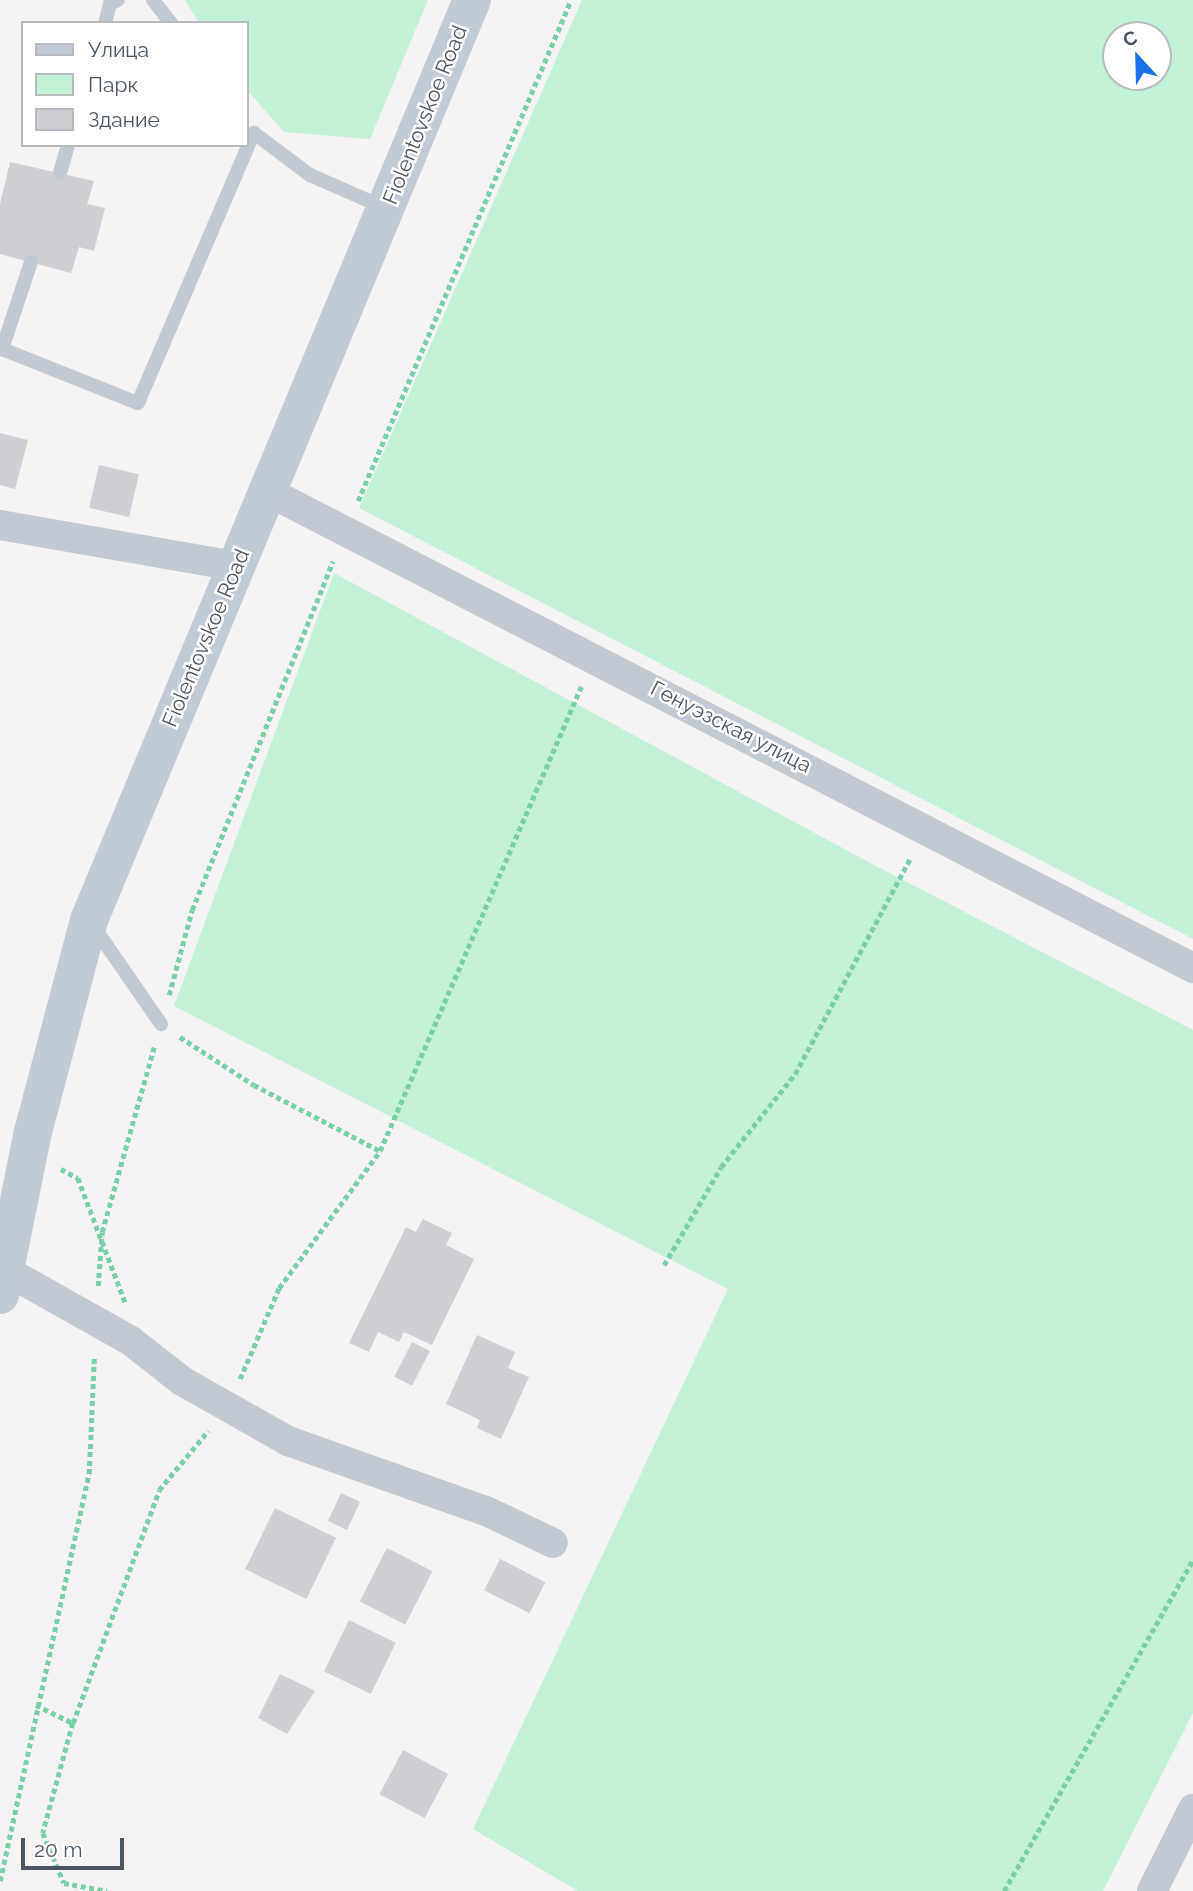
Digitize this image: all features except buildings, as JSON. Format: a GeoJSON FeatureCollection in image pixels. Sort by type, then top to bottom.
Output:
{"type":"FeatureCollection","features":[{"type":"Feature","properties":{"kind":"main road","name":"Fiolentovskoe Road"},"geometry":{"type":"LineString","coordinates":[[2,1278],[29,1151],[89,920],[472,0]]}},
{"type":"Feature","properties":{"kind":"street","name":"Генуэзская улица"},"geometry":{"type":"LineString","coordinates":[[267,491],[926,827],[1193,968]]}},
{"type":"Feature","properties":{"kind":"street"},"geometry":{"type":"LineString","coordinates":[[1,529],[236,566]]}},
{"type":"Feature","properties":{"kind":"street"},"geometry":{"type":"LineString","coordinates":[[2,1278],[96,1321],[131,1341],[182,1381],[288,1441],[486,1511],[553,1543]]}},
{"type":"Feature","properties":{"kind":"street"},"geometry":{"type":"LineString","coordinates":[[1152,1891],[1190,1823]]}},
{"type":"Feature","properties":{"kind":"lane"},"geometry":{"type":"LineString","coordinates":[[106,21],[110,4],[118,0]]}},
{"type":"Feature","properties":{"kind":"lane"},"geometry":{"type":"LineString","coordinates":[[153,0],[169,21]]}},
{"type":"Feature","properties":{"kind":"lane"},"geometry":{"type":"LineString","coordinates":[[250,128],[310,175],[386,208]]}},
{"type":"Feature","properties":{"kind":"lane"},"geometry":{"type":"LineString","coordinates":[[60,173],[67,147]]}},
{"type":"Feature","properties":{"kind":"lane"},"geometry":{"type":"LineString","coordinates":[[31,262],[2,349],[138,403],[242,147]]}},
{"type":"Feature","properties":{"kind":"lane"},"geometry":{"type":"LineString","coordinates":[[89,920],[161,1024]]}},
{"type":"Feature","properties":{"kind":"path"},"geometry":{"type":"LineString","coordinates":[[0,1881],[36,1705],[89,1475],[102,1232],[192,910],[345,530],[571,0]]}},
{"type":"Feature","properties":{"kind":"path"},"geometry":{"type":"LineString","coordinates":[[107,1891],[64,1883],[43,1833],[73,1723],[159,1490],[228,1407],[279,1288],[380,1151],[594,657]]}},
{"type":"Feature","properties":{"kind":"path"},"geometry":{"type":"LineString","coordinates":[[664,1265],[722,1167],[795,1074],[926,827]]}},
{"type":"Feature","properties":{"kind":"path"},"geometry":{"type":"LineString","coordinates":[[161,1024],[254,1085],[380,1151]]}},
{"type":"Feature","properties":{"kind":"path"},"geometry":{"type":"LineString","coordinates":[[29,1151],[78,1178],[123,1288],[131,1341]]}},
{"type":"Feature","properties":{"kind":"path"},"geometry":{"type":"LineString","coordinates":[[1004,1891],[1193,1559]]}},
{"type":"Feature","properties":{"kind":"path"},"geometry":{"type":"LineString","coordinates":[[36,1705],[73,1723]]}},
{"type":"Feature","properties":{"kind":"green space"},"geometry":{"type":"Polygon","coordinates":[[[185,0],[428,0],[370,139],[284,132],[248,91],[248,21],[198,21],[185,0]]]}},
{"type":"Feature","properties":{"kind":"green space"},"geometry":{"type":"Polygon","coordinates":[[[582,0],[1193,0],[1193,939],[359,508],[582,0]]]}},
{"type":"Feature","properties":{"kind":"green space"},"geometry":{"type":"Polygon","coordinates":[[[334,573],[874,865],[1193,1030],[1193,1713],[1103,1891],[578,1891],[473,1829],[728,1289],[174,1006],[334,573]]]}}]}
